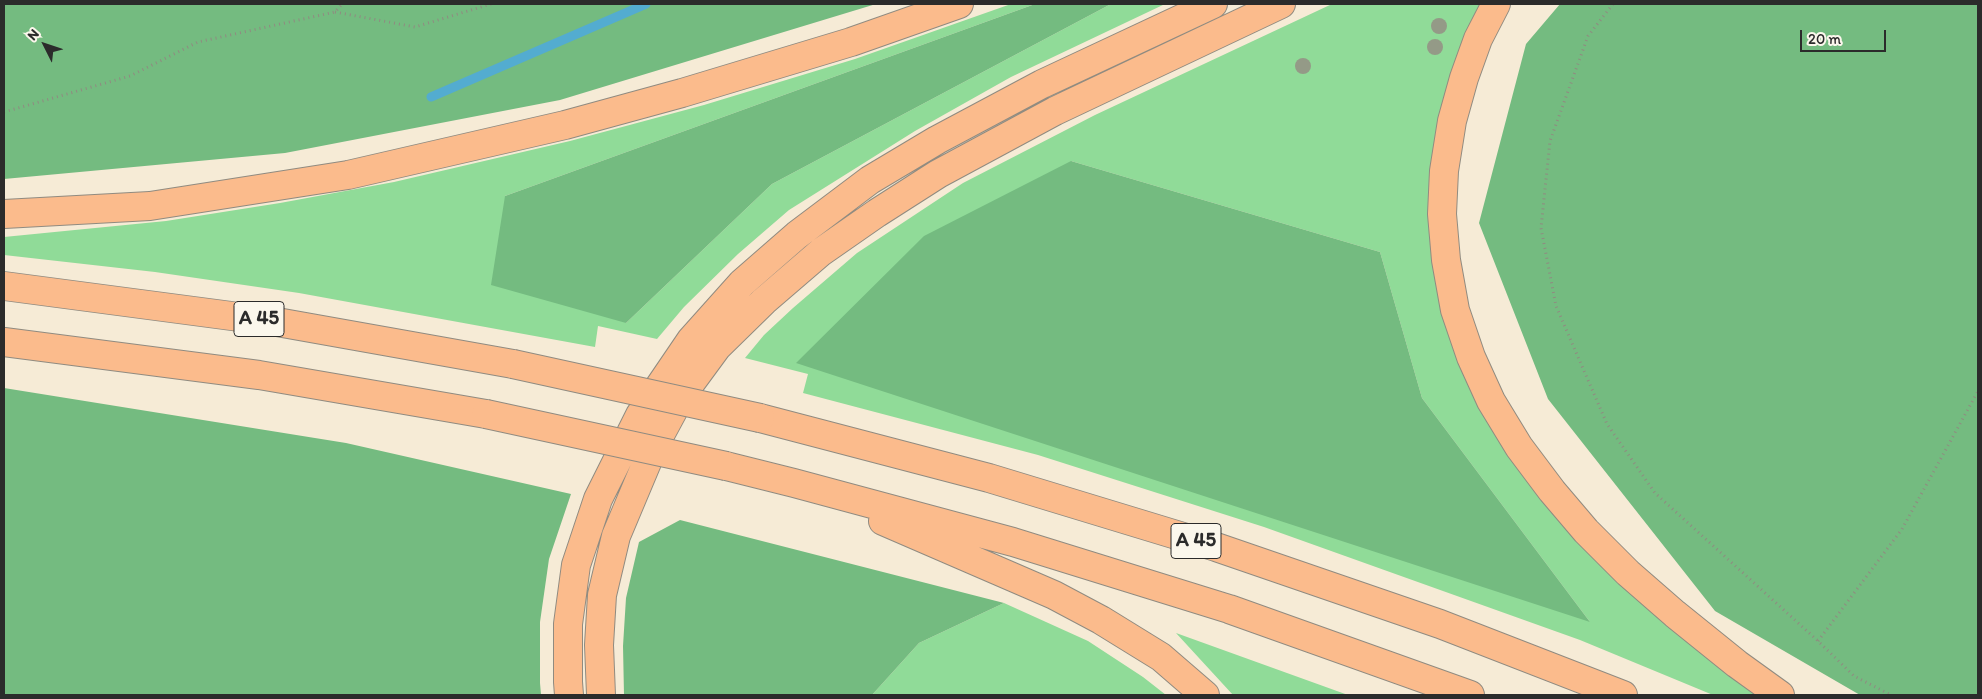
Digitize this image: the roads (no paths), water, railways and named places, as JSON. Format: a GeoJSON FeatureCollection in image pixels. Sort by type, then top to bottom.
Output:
{"type":"FeatureCollection","features":[{"type":"Feature","properties":{"kind":"highway"},"geometry":{"type":"LineString","coordinates":[[4,214],[150,206],[348,175],[564,125],[682,94],[851,42],[959,4]]}},
{"type":"Feature","properties":{"kind":"highway"},"geometry":{"type":"LineString","coordinates":[[569,695],[568,624],[576,565],[598,499],[640,415],[691,340],[742,282],[797,235],[870,180],[937,140],[1042,84],[1213,4]]}},
{"type":"Feature","properties":{"kind":"highway"},"geometry":{"type":"LineString","coordinates":[[601,695],[599,645],[602,594],[616,536],[653,448],[682,396],[717,347],[764,301],[820,252],[877,212],[938,174],[1055,111],[1281,4]]}},
{"type":"Feature","properties":{"kind":"highway"},"geometry":{"type":"LineString","coordinates":[[1496,4],[1478,39],[1464,78],[1452,120],[1444,171],[1442,214],[1446,260],[1455,310],[1471,357],[1491,401],[1519,447],[1552,491],[1586,531],[1675,614],[1737,664],[1780,695]]}},
{"type":"Feature","properties":{"kind":"highway","name":"A 45"},"geometry":{"type":"LineString","coordinates":[[4,286],[277,322],[513,364],[760,418],[989,478],[1216,547],[1440,624],[1623,695]]}},
{"type":"Feature","properties":{"kind":"highway","name":"A 45"},"geometry":{"type":"LineString","coordinates":[[4,342],[259,375],[486,414],[726,466],[1013,542],[1229,609],[1470,695]]}},
{"type":"Feature","properties":{"kind":"highway"},"geometry":{"type":"LineString","coordinates":[[794,483],[1045,591],[1093,616],[1161,657],[1206,695]]}},
{"type":"Feature","properties":{"kind":"waterway"},"geometry":{"type":"LineString","coordinates":[[431,97],[646,4]]}}]}
